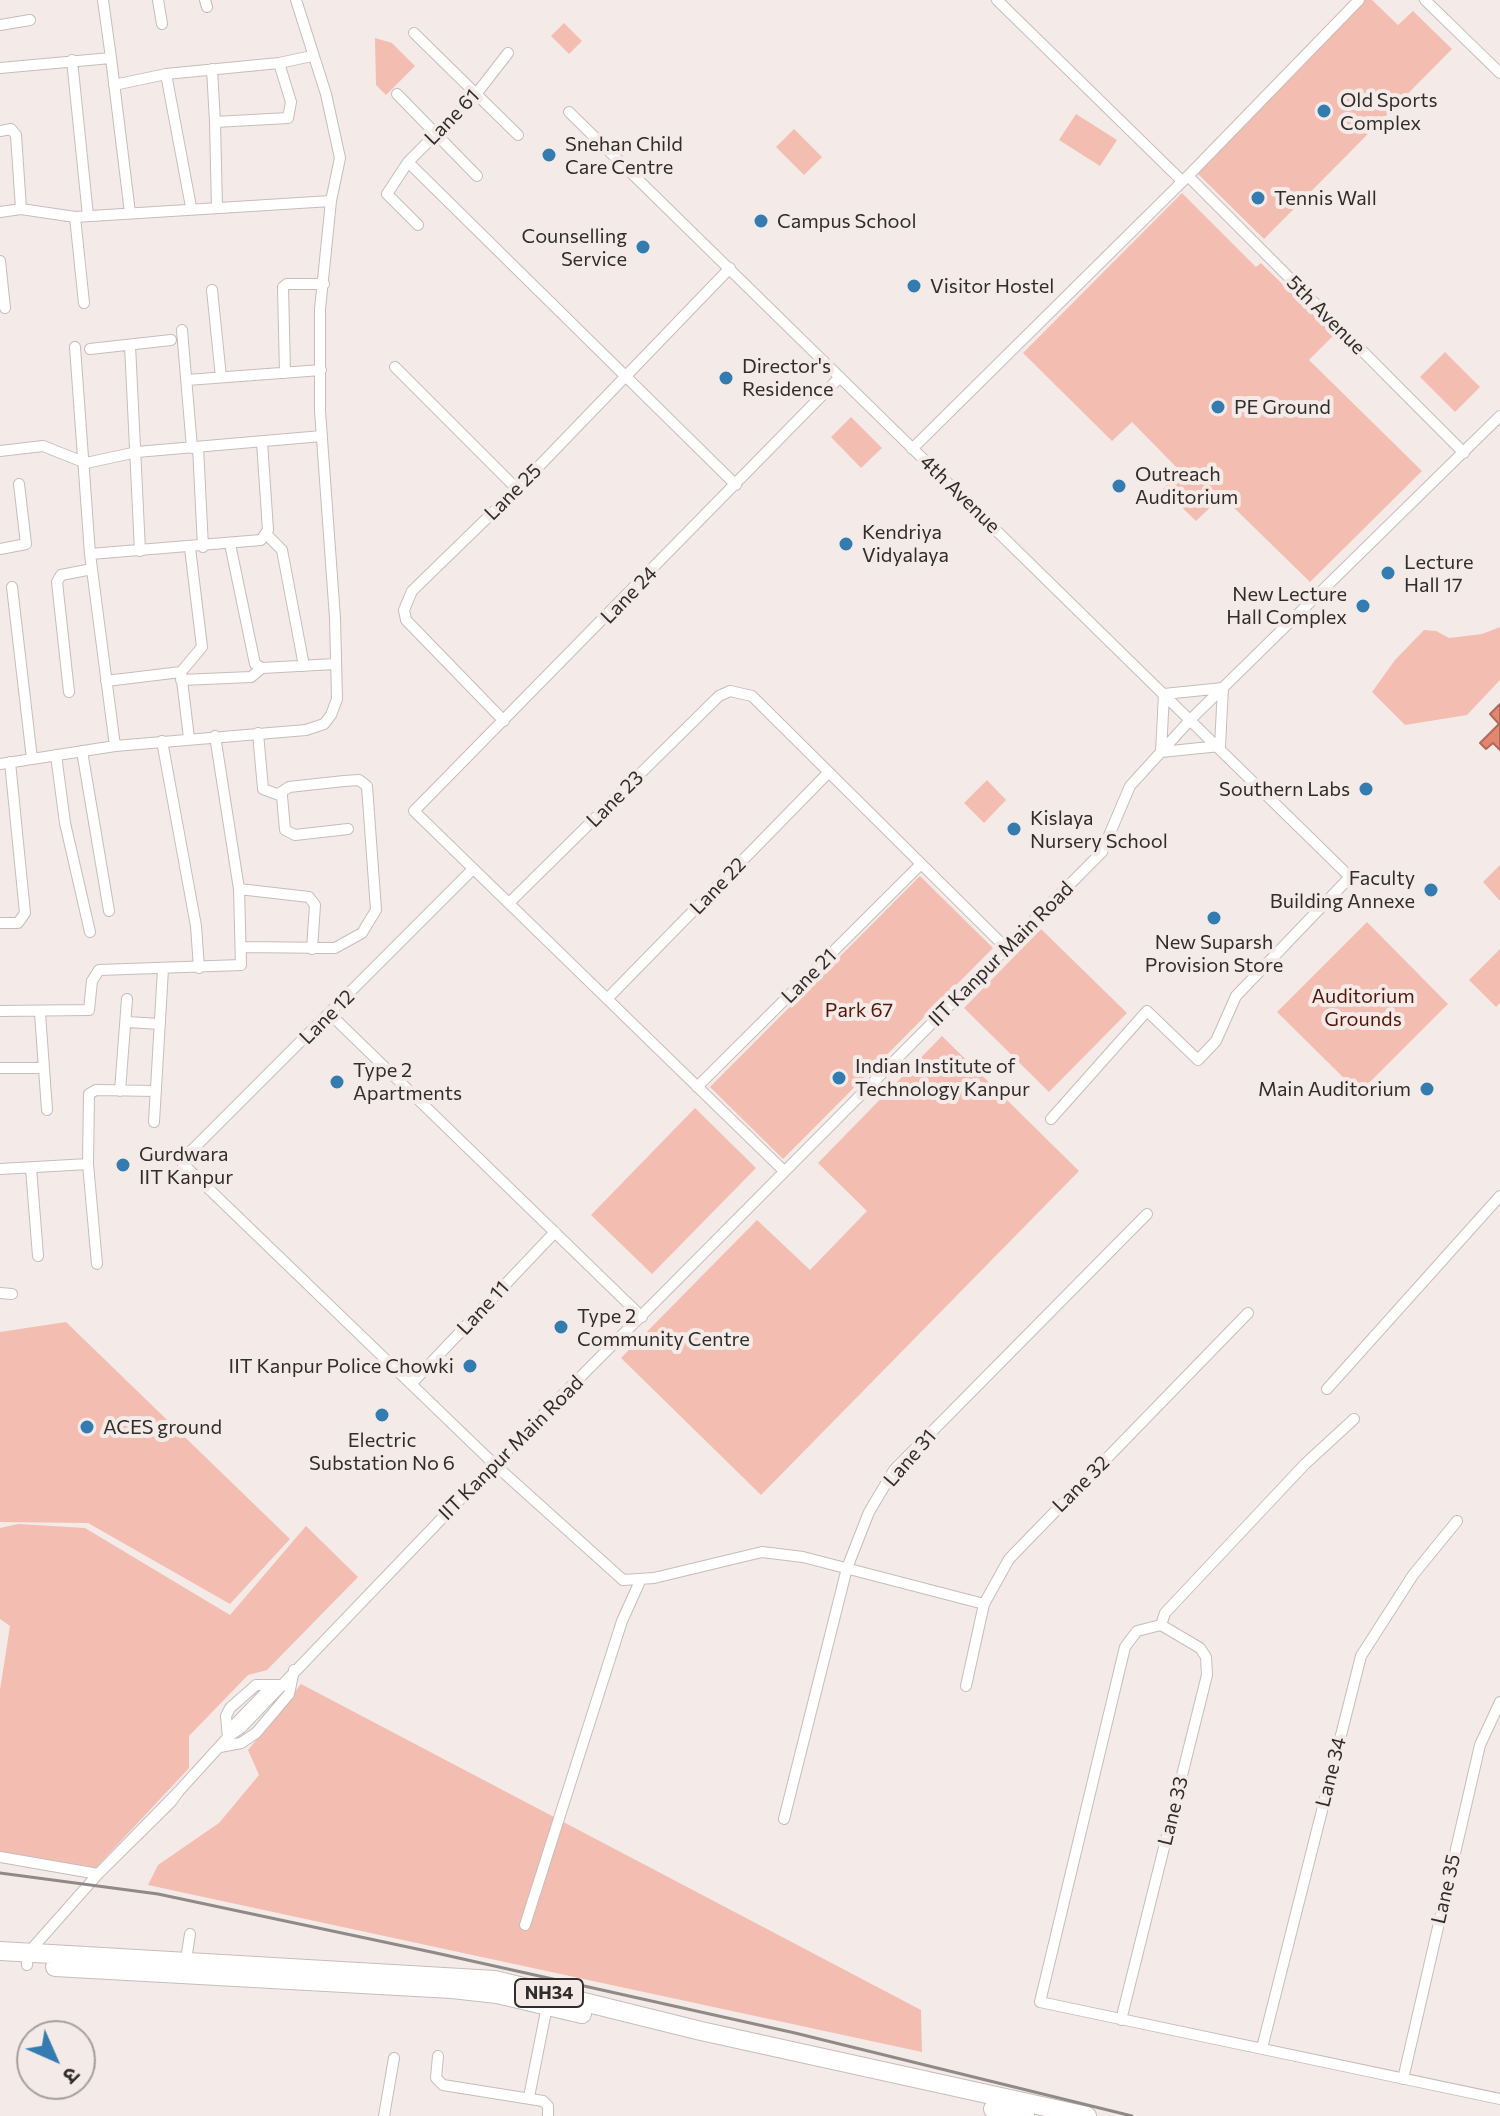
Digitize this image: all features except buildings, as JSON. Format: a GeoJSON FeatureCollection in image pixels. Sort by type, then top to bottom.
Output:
{"type":"FeatureCollection","features":[{"type":"Feature","properties":{"kind":"highway","name":"NH34"},"geometry":{"type":"LineString","coordinates":[[0,1951],[28,1959],[452,1989],[547,2006],[1025,2116]]}},
{"type":"Feature","properties":{"kind":"highway","name":"NH34"},"geometry":{"type":"LineString","coordinates":[[0,1962],[28,1959],[186,1960],[495,1980],[701,2031],[1087,2116]]}},
{"type":"Feature","properties":{"kind":"street"},"geometry":{"type":"LineString","coordinates":[[103,0],[130,213]]}},
{"type":"Feature","properties":{"kind":"street"},"geometry":{"type":"LineString","coordinates":[[158,0],[162,24]]}},
{"type":"Feature","properties":{"kind":"street"},"geometry":{"type":"LineString","coordinates":[[0,923],[18,923],[25,913],[5,763],[115,746],[306,730],[324,724],[337,699],[321,370],[331,201],[340,158],[326,94],[296,0]]}},
{"type":"Feature","properties":{"kind":"street","name":"5th Avenue"},"geometry":{"type":"LineString","coordinates":[[997,0],[1185,178],[1464,453]]}},
{"type":"Feature","properties":{"kind":"street"},"geometry":{"type":"LineString","coordinates":[[912,449],[1359,0]]}},
{"type":"Feature","properties":{"kind":"street"},"geometry":{"type":"LineString","coordinates":[[1425,0],[1500,73]]}},
{"type":"Feature","properties":{"kind":"street"},"geometry":{"type":"LineString","coordinates":[[0,25],[30,20]]}},
{"type":"Feature","properties":{"kind":"street"},"geometry":{"type":"LineString","coordinates":[[414,33],[518,135]]}},
{"type":"Feature","properties":{"kind":"street","name":"Lane 61"},"geometry":{"type":"LineString","coordinates":[[508,53],[477,93],[408,162],[736,485]]}},
{"type":"Feature","properties":{"kind":"street"},"geometry":{"type":"LineString","coordinates":[[114,85],[166,74],[279,63],[312,56]]}},
{"type":"Feature","properties":{"kind":"street"},"geometry":{"type":"LineString","coordinates":[[0,68],[111,58]]}},
{"type":"Feature","properties":{"kind":"street"},"geometry":{"type":"LineString","coordinates":[[72,60],[88,216]]}},
{"type":"Feature","properties":{"kind":"street"},"geometry":{"type":"LineString","coordinates":[[215,122],[288,118],[291,102],[279,63]]}},
{"type":"Feature","properties":{"kind":"street"},"geometry":{"type":"LineString","coordinates":[[212,69],[217,208]]}},
{"type":"Feature","properties":{"kind":"street"},"geometry":{"type":"LineString","coordinates":[[166,74],[191,207]]}},
{"type":"Feature","properties":{"kind":"street"},"geometry":{"type":"LineString","coordinates":[[397,94],[477,176]]}},
{"type":"Feature","properties":{"kind":"street","name":"4th Avenue"},"geometry":{"type":"LineString","coordinates":[[569,112],[1220,746],[1350,877],[1236,996],[1216,1041],[1198,1060],[1147,1011],[1051,1119]]}},
{"type":"Feature","properties":{"kind":"street"},"geometry":{"type":"LineString","coordinates":[[0,131],[11,129],[16,135],[21,209]]}},
{"type":"Feature","properties":{"kind":"street"},"geometry":{"type":"LineString","coordinates":[[408,162],[387,194],[418,225]]}},
{"type":"Feature","properties":{"kind":"street"},"geometry":{"type":"LineString","coordinates":[[0,212],[21,209],[75,217],[191,207],[331,201]]}},
{"type":"Feature","properties":{"kind":"street"},"geometry":{"type":"LineString","coordinates":[[75,217],[84,303]]}},
{"type":"Feature","properties":{"kind":"street"},"geometry":{"type":"LineString","coordinates":[[0,261],[5,308]]}},
{"type":"Feature","properties":{"kind":"street","name":"Lane 25"},"geometry":{"type":"LineString","coordinates":[[504,721],[418,636],[406,620],[404,610],[412,591],[517,489],[730,268]]}},
{"type":"Feature","properties":{"kind":"street"},"geometry":{"type":"LineString","coordinates":[[285,373],[283,287],[287,284],[324,284]]}},
{"type":"Feature","properties":{"kind":"street"},"geometry":{"type":"LineString","coordinates":[[212,290],[221,377]]}},
{"type":"Feature","properties":{"kind":"street"},"geometry":{"type":"LineString","coordinates":[[182,330],[203,547]]}},
{"type":"Feature","properties":{"kind":"street"},"geometry":{"type":"LineString","coordinates":[[90,349],[171,340]]}},
{"type":"Feature","properties":{"kind":"street"},"geometry":{"type":"LineString","coordinates":[[130,345],[140,551]]}},
{"type":"Feature","properties":{"kind":"street"},"geometry":{"type":"LineString","coordinates":[[75,347],[86,463],[90,554],[115,746]]}},
{"type":"Feature","properties":{"kind":"street"},"geometry":{"type":"LineString","coordinates":[[395,367],[517,489]]}},
{"type":"Feature","properties":{"kind":"street"},"geometry":{"type":"LineString","coordinates":[[187,380],[321,370]]}},
{"type":"Feature","properties":{"kind":"street","name":"Lane 24"},"geometry":{"type":"LineString","coordinates":[[473,869],[414,811],[840,377]]}},
{"type":"Feature","properties":{"kind":"street","name":"IIT Kanpur Main Road"},"geometry":{"type":"LineString","coordinates":[[28,1959],[100,1872],[228,1737],[241,1728],[494,1464],[1102,852],[1130,786],[1191,719],[1500,416]]}},
{"type":"Feature","properties":{"kind":"street"},"geometry":{"type":"LineString","coordinates":[[0,451],[43,446],[86,463],[137,452],[322,436]]}},
{"type":"Feature","properties":{"kind":"street"},"geometry":{"type":"LineString","coordinates":[[90,554],[261,540],[266,534],[262,442]]}},
{"type":"Feature","properties":{"kind":"street"},"geometry":{"type":"LineString","coordinates":[[0,549],[26,544],[19,484]]}},
{"type":"Feature","properties":{"kind":"street"},"geometry":{"type":"LineString","coordinates":[[266,534],[282,550],[304,666]]}},
{"type":"Feature","properties":{"kind":"street"},"geometry":{"type":"LineString","coordinates":[[230,544],[255,664],[262,668],[335,664]]}},
{"type":"Feature","properties":{"kind":"street"},"geometry":{"type":"LineString","coordinates":[[189,738],[181,676],[202,647],[190,548]]}},
{"type":"Feature","properties":{"kind":"street"},"geometry":{"type":"LineString","coordinates":[[69,692],[57,582],[61,575],[92,569]]}},
{"type":"Feature","properties":{"kind":"street"},"geometry":{"type":"LineString","coordinates":[[12,587],[32,759]]}},
{"type":"Feature","properties":{"kind":"street"},"geometry":{"type":"LineString","coordinates":[[106,681],[181,676],[251,677],[262,668]]}},
{"type":"Feature","properties":{"kind":"street"},"geometry":{"type":"LineString","coordinates":[[1223,688],[1220,746],[1161,752],[1164,694],[1223,688]]}},
{"type":"Feature","properties":{"kind":"street","name":"Lane 23"},"geometry":{"type":"LineString","coordinates":[[510,902],[719,696],[730,691],[752,696],[828,773]]}},
{"type":"Feature","properties":{"kind":"street"},"geometry":{"type":"LineString","coordinates":[[242,947],[312,949],[346,944],[362,933],[376,910],[367,786],[359,780],[289,787],[280,793],[263,789],[258,733]]}},
{"type":"Feature","properties":{"kind":"street"},"geometry":{"type":"LineString","coordinates":[[0,1011],[40,1013],[89,1010],[92,981],[99,970],[238,967],[242,963],[239,889],[215,736]]}},
{"type":"Feature","properties":{"kind":"street"},"geometry":{"type":"LineString","coordinates":[[162,741],[196,926],[199,968]]}},
{"type":"Feature","properties":{"kind":"street"},"geometry":{"type":"LineString","coordinates":[[82,751],[109,911]]}},
{"type":"Feature","properties":{"kind":"street"},"geometry":{"type":"LineString","coordinates":[[56,755],[65,823],[90,932]]}},
{"type":"Feature","properties":{"kind":"street"},"geometry":{"type":"LineString","coordinates":[[828,773],[1006,948]]}},
{"type":"Feature","properties":{"kind":"street","name":"Lane 22"},"geometry":{"type":"LineString","coordinates":[[607,999],[828,773]]}},
{"type":"Feature","properties":{"kind":"street"},"geometry":{"type":"LineString","coordinates":[[280,793],[284,827],[288,834],[348,829]]}},
{"type":"Feature","properties":{"kind":"street","name":"Lane 21"},"geometry":{"type":"LineString","coordinates":[[697,1087],[921,864]]}},
{"type":"Feature","properties":{"kind":"street"},"geometry":{"type":"LineString","coordinates":[[473,869],[784,1171]]}},
{"type":"Feature","properties":{"kind":"street","name":"Lane 12"},"geometry":{"type":"LineString","coordinates":[[411,1384],[183,1164],[186,1156],[473,869]]}},
{"type":"Feature","properties":{"kind":"street"},"geometry":{"type":"LineString","coordinates":[[239,889],[309,897],[315,905],[312,949]]}},
{"type":"Feature","properties":{"kind":"street"},"geometry":{"type":"LineString","coordinates":[[154,1122],[163,969]]}},
{"type":"Feature","properties":{"kind":"street"},"geometry":{"type":"LineString","coordinates":[[120,1091],[127,999]]}},
{"type":"Feature","properties":{"kind":"street"},"geometry":{"type":"LineString","coordinates":[[40,1013],[47,1110]]}},
{"type":"Feature","properties":{"kind":"street"},"geometry":{"type":"LineString","coordinates":[[330,1014],[642,1317]]}},
{"type":"Feature","properties":{"kind":"street"},"geometry":{"type":"LineString","coordinates":[[127,1022],[160,1024]]}},
{"type":"Feature","properties":{"kind":"street"},"geometry":{"type":"LineString","coordinates":[[0,1068],[44,1068]]}},
{"type":"Feature","properties":{"kind":"street"},"geometry":{"type":"LineString","coordinates":[[97,1264],[88,1164],[89,1094],[96,1090],[156,1091]]}},
{"type":"Feature","properties":{"kind":"street"},"geometry":{"type":"LineString","coordinates":[[0,1169],[88,1164]]}},
{"type":"Feature","properties":{"kind":"street"},"geometry":{"type":"LineString","coordinates":[[31,1168],[38,1256]]}},
{"type":"Feature","properties":{"kind":"street"},"geometry":{"type":"LineString","coordinates":[[1327,1389],[1500,1196]]}},
{"type":"Feature","properties":{"kind":"street","name":"Lane 31"},"geometry":{"type":"LineString","coordinates":[[784,1819],[847,1568],[869,1512],[894,1470],[1147,1214]]}},
{"type":"Feature","properties":{"kind":"street","name":"Lane 11"},"geometry":{"type":"LineString","coordinates":[[411,1384],[555,1232]]}},
{"type":"Feature","properties":{"kind":"street"},"geometry":{"type":"LineString","coordinates":[[0,1293],[12,1294]]}},
{"type":"Feature","properties":{"kind":"street","name":"Lane 32"},"geometry":{"type":"LineString","coordinates":[[966,1686],[984,1604],[1009,1559],[1053,1510],[1248,1313]]}},
{"type":"Feature","properties":{"kind":"street"},"geometry":{"type":"LineString","coordinates":[[411,1384],[596,1559],[623,1580],[641,1579],[762,1552],[847,1568],[984,1604]]}},
{"type":"Feature","properties":{"kind":"street"},"geometry":{"type":"LineString","coordinates":[[1354,1419],[1305,1464],[1165,1613],[1161,1625],[1137,1631],[1125,1647],[1040,2002],[1500,2099]]}},
{"type":"Feature","properties":{"kind":"street","name":"Lane 34"},"geometry":{"type":"LineString","coordinates":[[1262,2048],[1361,1656],[1413,1575],[1457,1521]]}},
{"type":"Feature","properties":{"kind":"street"},"geometry":{"type":"LineString","coordinates":[[525,1925],[617,1634],[641,1579]]}},
{"type":"Feature","properties":{"kind":"street","name":"Lane 33"},"geometry":{"type":"LineString","coordinates":[[1121,2020],[1207,1675],[1206,1657],[1200,1648],[1161,1625]]}},
{"type":"Feature","properties":{"kind":"street"},"geometry":{"type":"LineString","coordinates":[[220,1747],[241,1743],[256,1733],[289,1694],[294,1670]]}},
{"type":"Feature","properties":{"kind":"street"},"geometry":{"type":"LineString","coordinates":[[228,1737],[226,1716],[230,1708],[256,1685],[280,1685]]}},
{"type":"Feature","properties":{"kind":"street","name":"Lane 35"},"geometry":{"type":"LineString","coordinates":[[1403,2079],[1480,1745],[1500,1702]]}},
{"type":"Feature","properties":{"kind":"street"},"geometry":{"type":"LineString","coordinates":[[0,1857],[100,1872]]}},
{"type":"Feature","properties":{"kind":"street"},"geometry":{"type":"LineString","coordinates":[[186,1960],[190,1934]]}},
{"type":"Feature","properties":{"kind":"street"},"geometry":{"type":"LineString","coordinates":[[529,2097],[547,2006]]}},
{"type":"Feature","properties":{"kind":"street"},"geometry":{"type":"LineString","coordinates":[[438,2056],[436,2078],[443,2085],[529,2097],[547,2103],[548,2116]]}},
{"type":"Feature","properties":{"kind":"street"},"geometry":{"type":"LineString","coordinates":[[384,2116],[394,2058]]}},
{"type":"Feature","properties":{"kind":"green space","name":"Old Sports Complex"},"geometry":{"type":"Polygon","coordinates":[[[1365,0],[1372,0],[1398,25],[1413,11],[1452,49],[1264,239],[1197,173],[1365,0]]]}},
{"type":"Feature","properties":{"kind":"green space"},"geometry":{"type":"Polygon","coordinates":[[[564,23],[582,41],[569,54],[551,36],[564,23]]]}},
{"type":"Feature","properties":{"kind":"green space"},"geometry":{"type":"Polygon","coordinates":[[[375,38],[392,43],[415,66],[386,95],[376,85],[375,38]]]}},
{"type":"Feature","properties":{"kind":"green space"},"geometry":{"type":"Polygon","coordinates":[[[1076,114],[1117,140],[1100,166],[1059,140],[1076,114]]]}},
{"type":"Feature","properties":{"kind":"green space"},"geometry":{"type":"Polygon","coordinates":[[[794,129],[822,157],[804,175],[776,147],[794,129]]]}},
{"type":"Feature","properties":{"kind":"green space","name":"PE Ground"},"geometry":{"type":"Polygon","coordinates":[[[1182,193],[1256,267],[1261,263],[1334,335],[1309,360],[1422,471],[1310,582],[1222,496],[1196,521],[1163,489],[1180,471],[1132,422],[1112,441],[1023,353],[1182,193]]]}},
{"type":"Feature","properties":{"kind":"green space"},"geometry":{"type":"Polygon","coordinates":[[[1445,352],[1480,387],[1455,412],[1420,377],[1445,352]]]}},
{"type":"Feature","properties":{"kind":"green space"},"geometry":{"type":"Polygon","coordinates":[[[851,417],[882,448],[861,468],[831,437],[851,417]]]}},
{"type":"Feature","properties":{"kind":"green space"},"geometry":{"type":"Polygon","coordinates":[[[1500,627],[1500,680],[1467,715],[1405,725],[1372,692],[1395,660],[1424,630],[1436,631],[1449,638],[1482,634],[1500,627]]]}},
{"type":"Feature","properties":{"kind":"green space"},"geometry":{"type":"Polygon","coordinates":[[[987,780],[1006,800],[984,823],[964,803],[987,780]]]}},
{"type":"Feature","properties":{"kind":"green space"},"geometry":{"type":"Polygon","coordinates":[[[1500,865],[1500,901],[1483,882],[1500,865]]]}},
{"type":"Feature","properties":{"kind":"green space","name":"Park 67"},"geometry":{"type":"Polygon","coordinates":[[[920,876],[993,948],[783,1159],[710,1087],[920,876]]]}},
{"type":"Feature","properties":{"kind":"green space","name":"Auditorium Grounds"},"geometry":{"type":"Polygon","coordinates":[[[1367,922],[1448,1004],[1359,1093],[1277,1012],[1367,922]]]}},
{"type":"Feature","properties":{"kind":"green space"},"geometry":{"type":"Polygon","coordinates":[[[1041,929],[1127,1013],[1049,1092],[964,1008],[1041,929]]]}},
{"type":"Feature","properties":{"kind":"green space"},"geometry":{"type":"Polygon","coordinates":[[[1500,949],[1500,1003],[1496,1007],[1469,980],[1500,949]]]}},
{"type":"Feature","properties":{"kind":"green space"},"geometry":{"type":"Polygon","coordinates":[[[942,1036],[1079,1171],[761,1495],[621,1358],[757,1220],[810,1270],[867,1211],[818,1163],[942,1036]]]}},
{"type":"Feature","properties":{"kind":"green space"},"geometry":{"type":"Polygon","coordinates":[[[695,1108],[756,1168],[652,1274],[591,1215],[695,1108]]]}},
{"type":"Feature","properties":{"kind":"green space","name":"ACES ground"},"geometry":{"type":"Polygon","coordinates":[[[66,1322],[290,1539],[230,1604],[88,1523],[0,1522],[0,1332],[66,1322]]]}},
{"type":"Feature","properties":{"kind":"green space"},"geometry":{"type":"Polygon","coordinates":[[[18,1524],[85,1528],[230,1615],[306,1526],[358,1577],[267,1670],[248,1675],[189,1736],[189,1768],[91,1873],[0,1855],[0,1690],[10,1626],[0,1619],[0,1528],[18,1524]]]}},
{"type":"Feature","properties":{"kind":"green space"},"geometry":{"type":"Polygon","coordinates":[[[301,1684],[921,2010],[922,2052],[148,1885],[158,1865],[219,1823],[259,1775],[248,1750],[301,1684]]]}},
{"type":"Feature","properties":{"kind":"shaded area"},"geometry":{"type":"Polygon","coordinates":[[[1500,704],[1500,750],[1493,743],[1486,749],[1480,743],[1499,724],[1490,714],[1500,704]]]}},
{"type":"Feature","properties":{"kind":"railway"},"geometry":{"type":"LineString","coordinates":[[0,1873],[158,1894],[436,1953],[795,2033],[1132,2116]]}},
{"type":"Feature","properties":{"kind":"place","name":"Old Sports Complex"},"geometry":{"type":"Point","coordinates":[1324,111]}},
{"type":"Feature","properties":{"kind":"place","name":"Snehan Child Care Centre"},"geometry":{"type":"Point","coordinates":[549,155]}},
{"type":"Feature","properties":{"kind":"place","name":"Tennis Wall"},"geometry":{"type":"Point","coordinates":[1258,198]}},
{"type":"Feature","properties":{"kind":"place","name":"Campus School"},"geometry":{"type":"Point","coordinates":[761,221]}},
{"type":"Feature","properties":{"kind":"place","name":"Counselling Service"},"geometry":{"type":"Point","coordinates":[643,247]}},
{"type":"Feature","properties":{"kind":"place","name":"Visitor Hostel"},"geometry":{"type":"Point","coordinates":[914,286]}},
{"type":"Feature","properties":{"kind":"place","name":"Director's Residence"},"geometry":{"type":"Point","coordinates":[726,378]}},
{"type":"Feature","properties":{"kind":"place","name":"PE Ground"},"geometry":{"type":"Point","coordinates":[1218,407]}},
{"type":"Feature","properties":{"kind":"place","name":"Outreach Auditorium"},"geometry":{"type":"Point","coordinates":[1119,486]}},
{"type":"Feature","properties":{"kind":"place","name":"Kendriya Vidyalaya"},"geometry":{"type":"Point","coordinates":[846,544]}},
{"type":"Feature","properties":{"kind":"place","name":"Lecture Hall 17"},"geometry":{"type":"Point","coordinates":[1388,573]}},
{"type":"Feature","properties":{"kind":"place","name":"New Lecture Hall Complex"},"geometry":{"type":"Point","coordinates":[1363,606]}},
{"type":"Feature","properties":{"kind":"place","name":"Southern Labs"},"geometry":{"type":"Point","coordinates":[1366,789]}},
{"type":"Feature","properties":{"kind":"place","name":"Kislaya Nursery School"},"geometry":{"type":"Point","coordinates":[1014,829]}},
{"type":"Feature","properties":{"kind":"place","name":"Faculty Building Annexe"},"geometry":{"type":"Point","coordinates":[1431,890]}},
{"type":"Feature","properties":{"kind":"place","name":"New Suparsh Provision Store"},"geometry":{"type":"Point","coordinates":[1214,918]}},
{"type":"Feature","properties":{"kind":"place","name":"Indian Institute of Technology Kanpur"},"geometry":{"type":"Point","coordinates":[839,1078]}},
{"type":"Feature","properties":{"kind":"place","name":"Type 2 Apartments"},"geometry":{"type":"Point","coordinates":[337,1082]}},
{"type":"Feature","properties":{"kind":"place","name":"Main Auditorium"},"geometry":{"type":"Point","coordinates":[1427,1089]}},
{"type":"Feature","properties":{"kind":"place","name":"Gurdwara IIT Kanpur"},"geometry":{"type":"Point","coordinates":[123,1165]}},
{"type":"Feature","properties":{"kind":"place","name":"Type 2 Community Centre"},"geometry":{"type":"Point","coordinates":[561,1327]}},
{"type":"Feature","properties":{"kind":"place","name":"IIT Kanpur Police Chowki"},"geometry":{"type":"Point","coordinates":[470,1366]}},
{"type":"Feature","properties":{"kind":"place","name":"Electric Substation No 6"},"geometry":{"type":"Point","coordinates":[382,1415]}},
{"type":"Feature","properties":{"kind":"place","name":"ACES ground"},"geometry":{"type":"Point","coordinates":[87,1427]}}]}
